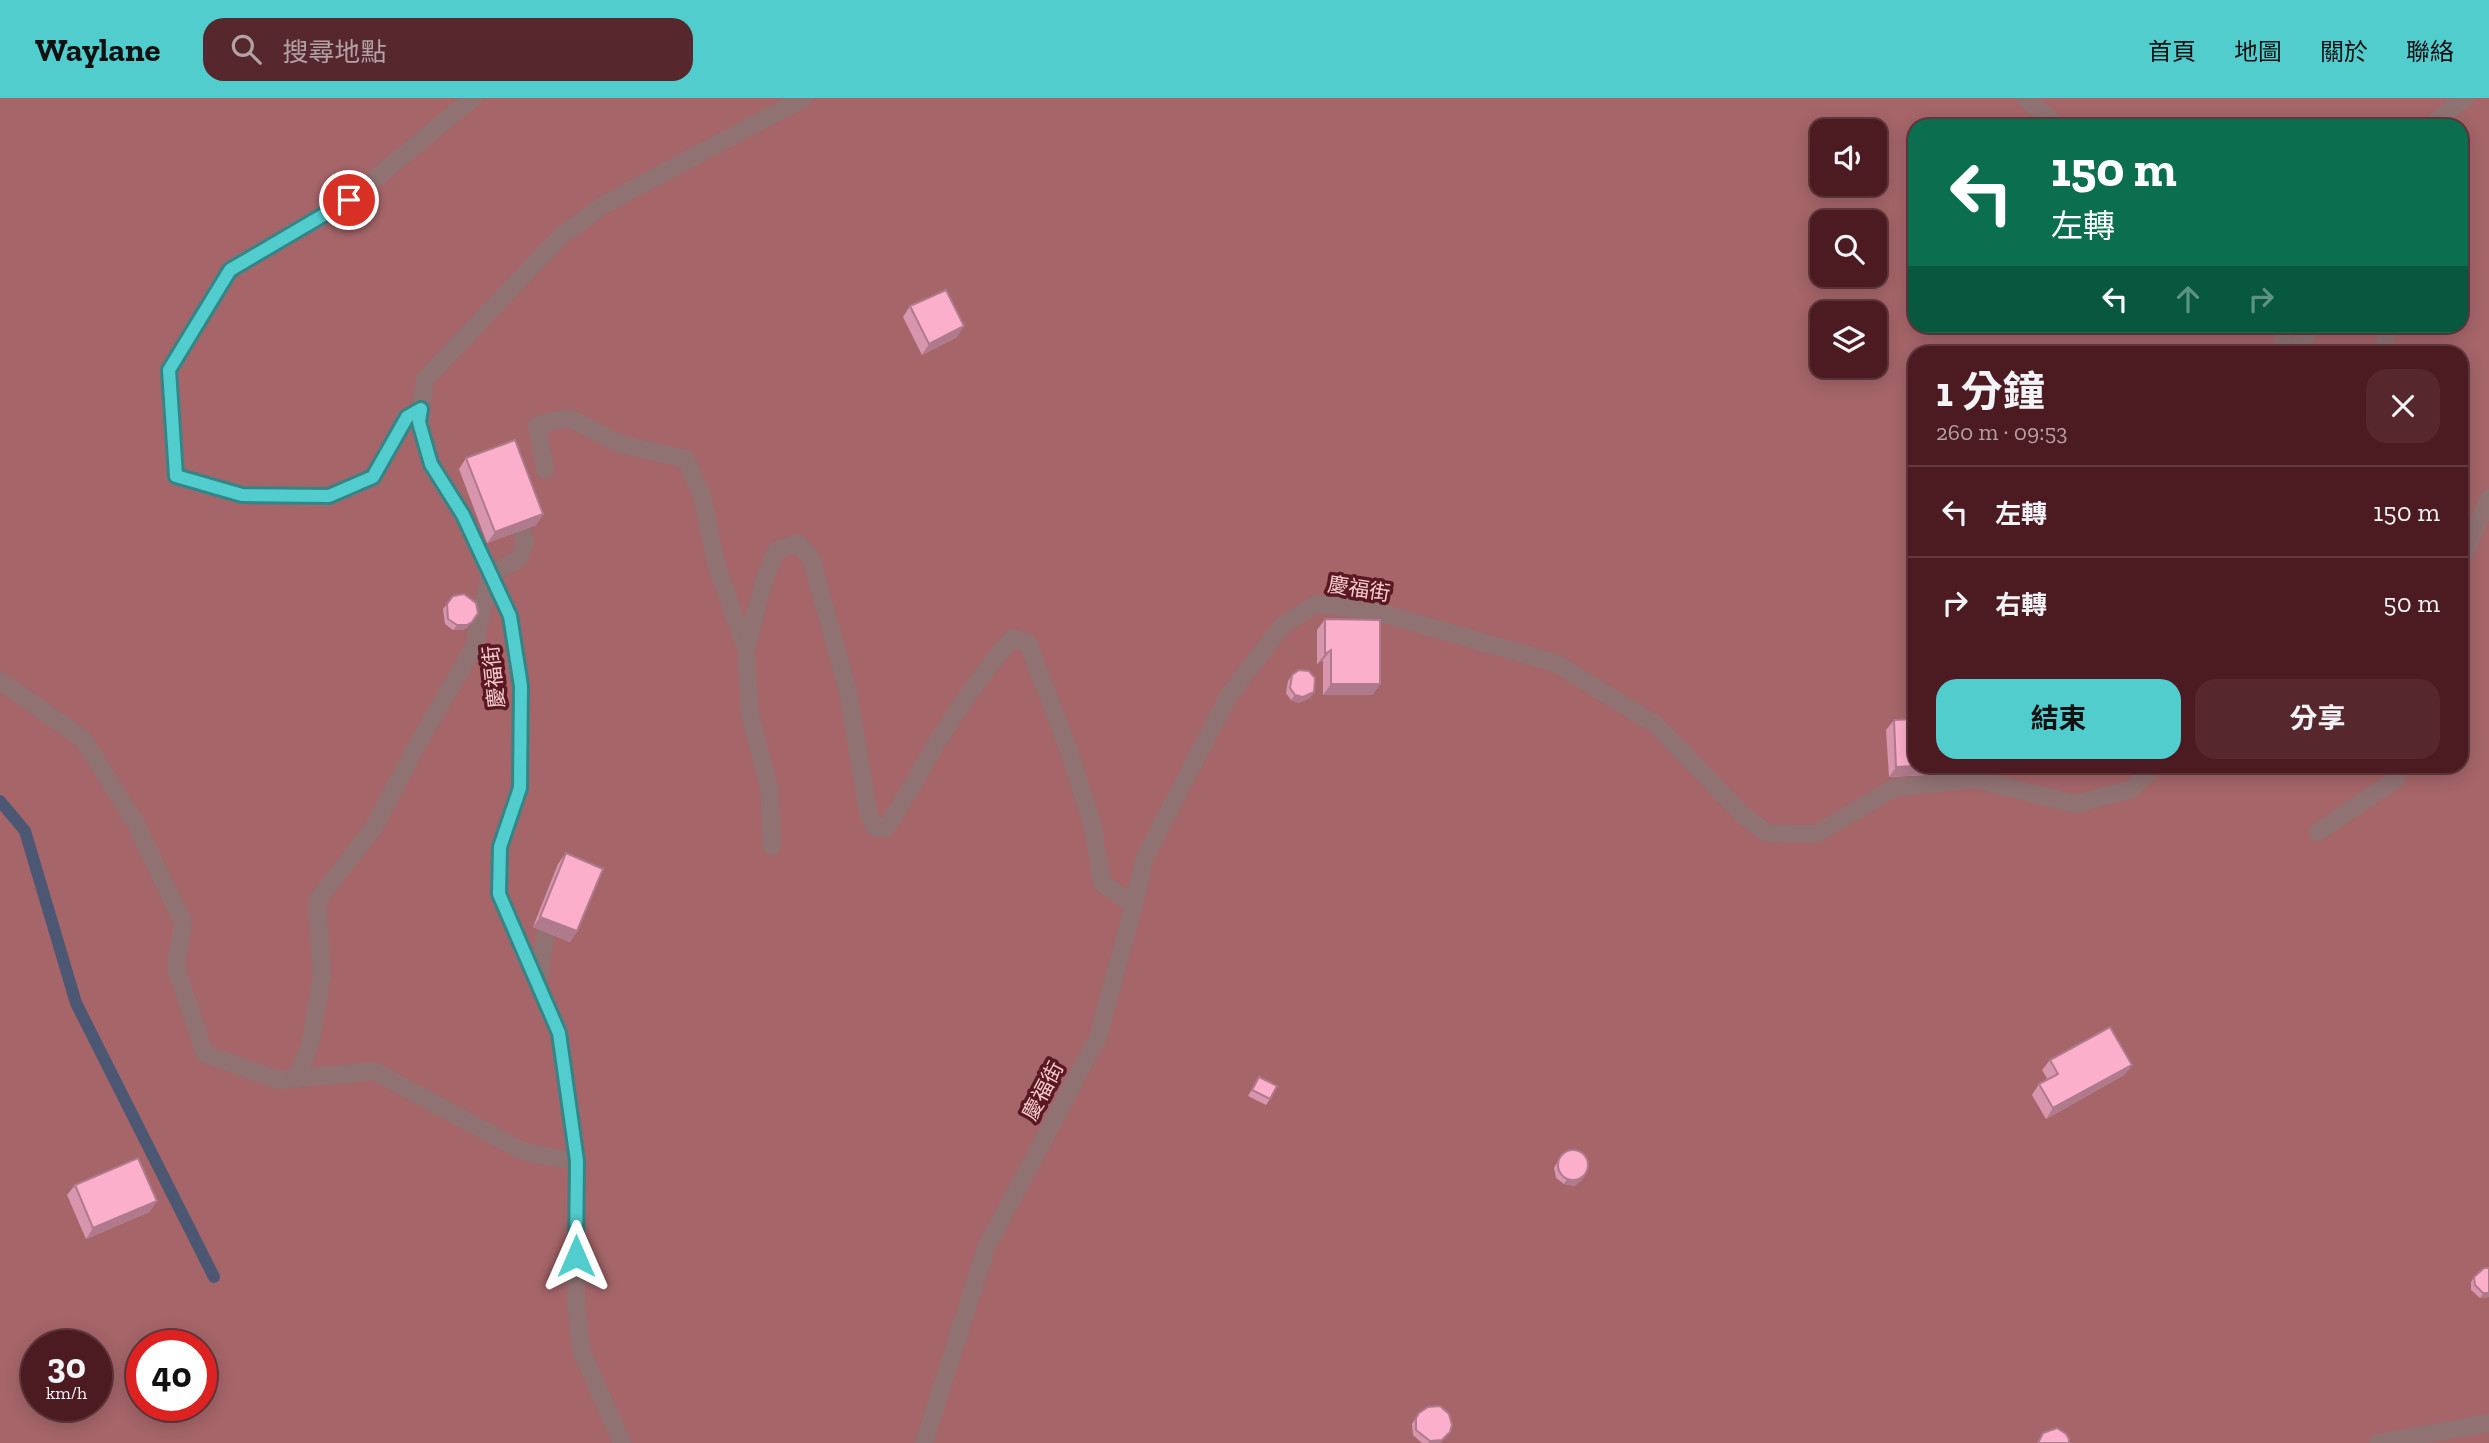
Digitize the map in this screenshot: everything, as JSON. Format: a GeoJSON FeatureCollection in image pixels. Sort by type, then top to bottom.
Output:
{"type":"FeatureCollection","features":[{"type":"Feature","properties":{"kind":"street"},"geometry":{"type":"LineString","coordinates":[[421,409],[407,417],[373,477],[329,496],[242,495],[176,476],[169,370],[230,270],[349,200],[472,98]]}},
{"type":"Feature","properties":{"kind":"street","name":"慶福街"},"geometry":{"type":"LineString","coordinates":[[622,1443],[581,1350],[576,1303],[577,1161],[559,1033],[499,894],[500,847],[520,788],[521,686],[510,616],[463,515],[431,464],[419,422],[425,379],[561,236],[605,204],[804,98]]}},
{"type":"Feature","properties":{"kind":"street"},"geometry":{"type":"LineString","coordinates":[[2025,98],[2050,119]]}},
{"type":"Feature","properties":{"kind":"street"},"geometry":{"type":"LineString","coordinates":[[2439,119],[2465,98]]}},
{"type":"Feature","properties":{"kind":"street"},"geometry":{"type":"LineString","coordinates":[[545,470],[537,425],[569,418],[620,444],[686,459],[702,496],[717,567],[746,649],[750,715],[769,787],[772,846]]}},
{"type":"Feature","properties":{"kind":"street"},"geometry":{"type":"LineString","coordinates":[[2468,546],[2489,498]]}},
{"type":"Feature","properties":{"kind":"street"},"geometry":{"type":"LineString","coordinates":[[296,1079],[310,1045],[322,975],[317,901],[374,827],[418,743],[474,647],[490,575],[519,559],[525,543],[519,522]]}},
{"type":"Feature","properties":{"kind":"street"},"geometry":{"type":"LineString","coordinates":[[746,649],[765,577],[777,550],[798,543],[811,558],[848,691],[868,812],[875,827],[886,828],[908,796],[938,740],[999,653],[1013,638],[1028,643],[1068,748],[1092,823],[1102,883],[1134,905]]}},
{"type":"Feature","properties":{"kind":"street","name":"慶福街"},"geometry":{"type":"LineString","coordinates":[[924,1443],[986,1248],[1098,1037],[1144,859],[1229,695],[1283,625],[1316,604],[1374,611],[1555,663],[1655,724],[1744,816],[1767,833],[1816,834],[1894,788],[1975,779],[2075,804],[2132,789],[2148,773]]}},
{"type":"Feature","properties":{"kind":"street"},"geometry":{"type":"LineString","coordinates":[[0,681],[83,739],[135,822],[183,922],[176,968],[205,1054],[279,1080],[374,1071],[522,1151],[577,1161]]}},
{"type":"Feature","properties":{"kind":"street"},"geometry":{"type":"LineString","coordinates":[[2318,832],[2396,779],[2396,773]]}},
{"type":"Feature","properties":{"kind":"street"},"geometry":{"type":"LineString","coordinates":[[538,985],[548,914],[555,891]]}},
{"type":"Feature","properties":{"kind":"street"},"geometry":{"type":"LineString","coordinates":[[2378,1443],[2489,1423]]}},
{"type":"Feature","properties":{"kind":"shaded area"},"geometry":{"type":"Polygon","coordinates":[[[0,98],[2489,98],[2489,1443],[0,1443],[0,98]]]}},
{"type":"Feature","properties":{"kind":"building"},"geometry":{"type":"Polygon","coordinates":[[[946,290],[964,326],[929,344],[910,306],[946,290]]]}},
{"type":"Feature","properties":{"kind":"building"},"geometry":{"type":"Polygon","coordinates":[[[515,440],[543,514],[495,532],[466,458],[515,440]]]}},
{"type":"Feature","properties":{"kind":"building"},"geometry":{"type":"Polygon","coordinates":[[[464,594],[476,603],[478,613],[467,625],[457,625],[448,619],[447,604],[453,596],[464,594]]]}},
{"type":"Feature","properties":{"kind":"building"},"geometry":{"type":"Polygon","coordinates":[[[1325,619],[1380,620],[1380,684],[1331,684],[1331,650],[1325,654],[1325,619]]]}},
{"type":"Feature","properties":{"kind":"building"},"geometry":{"type":"Polygon","coordinates":[[[1299,670],[1309,671],[1315,678],[1314,692],[1303,697],[1295,695],[1290,688],[1292,675],[1299,670]]]}},
{"type":"Feature","properties":{"kind":"building"},"geometry":{"type":"Polygon","coordinates":[[[1908,719],[1908,766],[1896,767],[1894,720],[1908,719]]]}},
{"type":"Feature","properties":{"kind":"building"},"geometry":{"type":"Polygon","coordinates":[[[566,853],[603,869],[577,931],[540,917],[566,853]]]}},
{"type":"Feature","properties":{"kind":"building"},"geometry":{"type":"Polygon","coordinates":[[[2110,1027],[2132,1065],[2053,1108],[2039,1084],[2058,1074],[2050,1060],[2110,1027]]]}},
{"type":"Feature","properties":{"kind":"building"},"geometry":{"type":"Polygon","coordinates":[[[1259,1077],[1277,1086],[1270,1099],[1252,1090],[1259,1077]]]}},
{"type":"Feature","properties":{"kind":"building"},"geometry":{"type":"Polygon","coordinates":[[[1573,1150],[1584,1154],[1588,1165],[1584,1176],[1573,1180],[1562,1176],[1558,1165],[1562,1154],[1573,1150]]]}},
{"type":"Feature","properties":{"kind":"building"},"geometry":{"type":"Polygon","coordinates":[[[138,1158],[157,1201],[93,1228],[75,1185],[138,1158]]]}},
{"type":"Feature","properties":{"kind":"building"},"geometry":{"type":"Polygon","coordinates":[[[2484,1268],[2489,1268],[2489,1293],[2483,1293],[2475,1285],[2474,1277],[2484,1268]]]}},
{"type":"Feature","properties":{"kind":"building"},"geometry":{"type":"Polygon","coordinates":[[[1440,1406],[1449,1414],[1452,1425],[1450,1432],[1442,1440],[1430,1441],[1416,1430],[1416,1418],[1428,1407],[1440,1406]]]}},
{"type":"Feature","properties":{"kind":"building"},"geometry":{"type":"Polygon","coordinates":[[[2057,1428],[2066,1434],[2069,1443],[2038,1443],[2043,1433],[2057,1428]]]}},
{"type":"Feature","properties":{"kind":"waterway"},"geometry":{"type":"LineString","coordinates":[[0,801],[25,831],[76,1003],[214,1277]]}},
{"type":"Feature","properties":{"kind":"route"},"geometry":{"type":"LineString","coordinates":[[349,200],[230,270],[169,370],[176,476],[242,495],[329,496],[373,477],[407,417],[421,409],[419,422],[431,464],[463,515],[510,616],[521,686],[520,788],[500,847],[499,894],[559,1033],[577,1161],[576,1256]]}}]}
